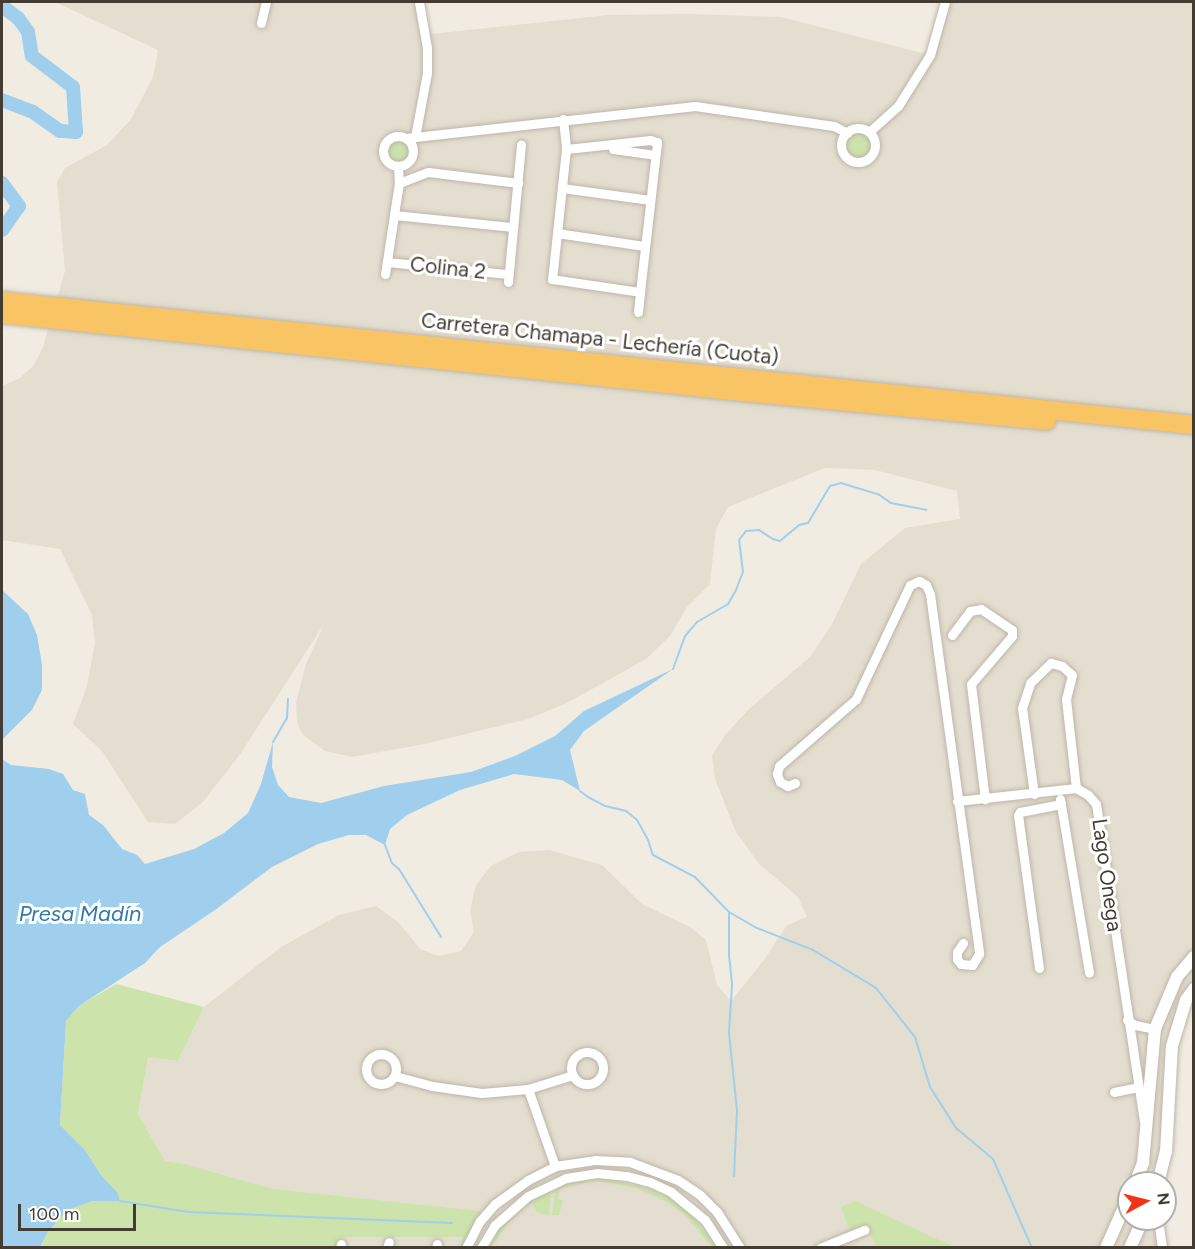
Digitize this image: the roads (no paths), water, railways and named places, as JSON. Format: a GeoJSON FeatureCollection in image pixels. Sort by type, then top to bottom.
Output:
{"type":"FeatureCollection","features":[{"type":"Feature","properties":{"kind":"highway","name":"Carretera Chamapa - Lechería (Cuota)"},"geometry":{"type":"LineString","coordinates":[[2,301],[115,319],[742,393],[1194,436]]}},
{"type":"Feature","properties":{"kind":"highway","name":"Carretera Chamapa - Lechería (Cuota)"},"geometry":{"type":"LineString","coordinates":[[2,314],[115,319],[1194,425]]}},
{"type":"Feature","properties":{"kind":"street"},"geometry":{"type":"LineString","coordinates":[[261,23],[266,2]]}},
{"type":"Feature","properties":{"kind":"street"},"geometry":{"type":"LineString","coordinates":[[402,165],[413,151],[410,138],[427,73],[427,48],[418,2]]}},
{"type":"Feature","properties":{"kind":"street"},"geometry":{"type":"LineString","coordinates":[[869,132],[898,106],[930,55],[945,2]]}},
{"type":"Feature","properties":{"kind":"street"},"geometry":{"type":"LineString","coordinates":[[414,177],[402,165],[385,158],[383,147],[394,136],[410,138],[563,119],[695,106],[834,126],[847,133]]}},
{"type":"Feature","properties":{"kind":"street"},"geometry":{"type":"LineString","coordinates":[[551,289],[566,149],[563,119]]}},
{"type":"Feature","properties":{"kind":"street"},"geometry":{"type":"LineString","coordinates":[[854,129],[869,132],[875,141],[874,151],[868,159],[859,162],[849,160],[843,152],[842,142],[847,133],[854,129]]}},
{"type":"Feature","properties":{"kind":"street"},"geometry":{"type":"LineString","coordinates":[[566,149],[598,147],[657,138],[638,312]]}},
{"type":"Feature","properties":{"kind":"street","name":"Colina 2"},"geometry":{"type":"LineString","coordinates":[[387,262],[508,278],[521,145]]}},
{"type":"Feature","properties":{"kind":"street"},"geometry":{"type":"LineString","coordinates":[[598,147],[656,154]]}},
{"type":"Feature","properties":{"kind":"street","name":"Colina 2"},"geometry":{"type":"LineString","coordinates":[[385,274],[402,165]]}},
{"type":"Feature","properties":{"kind":"street"},"geometry":{"type":"LineString","coordinates":[[399,183],[428,172],[518,183]]}},
{"type":"Feature","properties":{"kind":"street"},"geometry":{"type":"LineString","coordinates":[[562,188],[650,200]]}},
{"type":"Feature","properties":{"kind":"street"},"geometry":{"type":"LineString","coordinates":[[394,215],[513,227]]}},
{"type":"Feature","properties":{"kind":"street"},"geometry":{"type":"LineString","coordinates":[[558,234],[644,246]]}},
{"type":"Feature","properties":{"kind":"street"},"geometry":{"type":"LineString","coordinates":[[552,279],[640,292]]}},
{"type":"Feature","properties":{"kind":"street"},"geometry":{"type":"LineString","coordinates":[[795,783],[788,786],[780,782],[777,774],[779,766],[856,699],[904,594],[910,585],[919,581],[926,585],[930,594],[979,954],[972,965],[961,964],[957,959],[957,952],[963,943]]}},
{"type":"Feature","properties":{"kind":"street"},"geometry":{"type":"LineString","coordinates":[[952,635],[970,611],[981,609],[1012,630],[1012,636],[971,684],[984,799]]}},
{"type":"Feature","properties":{"kind":"street"},"geometry":{"type":"LineString","coordinates":[[957,801],[1034,794],[1076,789],[1066,699],[1072,675],[1062,666],[1051,663],[1030,683],[1022,708],[1034,794]]}},
{"type":"Feature","properties":{"kind":"street","name":"Lago Onega"},"geometry":{"type":"LineString","coordinates":[[1076,789],[1088,795],[1097,810],[1146,1134]]}},
{"type":"Feature","properties":{"kind":"street"},"geometry":{"type":"LineString","coordinates":[[1059,791],[1089,973]]}},
{"type":"Feature","properties":{"kind":"street"},"geometry":{"type":"LineString","coordinates":[[1039,968],[1018,815],[1020,812],[1061,804]]}},
{"type":"Feature","properties":{"kind":"street"},"geometry":{"type":"LineString","coordinates":[[1140,1171],[1143,1162],[1155,1029],[1177,977],[1194,957]]}},
{"type":"Feature","properties":{"kind":"street"},"geometry":{"type":"LineString","coordinates":[[1161,1171],[1166,1152],[1172,1046],[1186,1000],[1194,989]]}},
{"type":"Feature","properties":{"kind":"street"},"geometry":{"type":"LineString","coordinates":[[1127,1020],[1135,1025],[1155,1029]]}},
{"type":"Feature","properties":{"kind":"street"},"geometry":{"type":"LineString","coordinates":[[395,1076],[432,1086],[474,1092],[528,1089],[573,1075]]}},
{"type":"Feature","properties":{"kind":"street"},"geometry":{"type":"LineString","coordinates":[[1114,1092],[1138,1087]]}},
{"type":"Feature","properties":{"kind":"street"},"geometry":{"type":"LineString","coordinates":[[528,1089],[556,1166],[568,1172],[566,1178]]}},
{"type":"Feature","properties":{"kind":"street"},"geometry":{"type":"LineString","coordinates":[[466,1248],[480,1221],[495,1204],[528,1180],[556,1166],[595,1160],[630,1162],[678,1180],[699,1194],[717,1212],[740,1248]]}},
{"type":"Feature","properties":{"kind":"street"},"geometry":{"type":"LineString","coordinates":[[553,1183],[548,1178],[556,1166]]}},
{"type":"Feature","properties":{"kind":"street"},"geometry":{"type":"LineString","coordinates":[[481,1248],[494,1226],[528,1196],[566,1178],[597,1173],[650,1182],[671,1192],[705,1220],[723,1248]]}},
{"type":"Feature","properties":{"kind":"street"},"geometry":{"type":"LineString","coordinates":[[1106,1248],[1117,1223]]}},
{"type":"Feature","properties":{"kind":"street"},"geometry":{"type":"LineString","coordinates":[[820,1248],[864,1230]]}},
{"type":"Feature","properties":{"kind":"street"},"geometry":{"type":"LineString","coordinates":[[1130,1248],[1138,1231]]}},
{"type":"Feature","properties":{"kind":"street"},"geometry":{"type":"LineString","coordinates":[[1160,1231],[1162,1248]]}},
{"type":"Feature","properties":{"kind":"water"},"geometry":{"type":"Polygon","coordinates":[[[2,590],[28,614],[37,635],[42,665],[42,690],[32,710],[2,740],[2,590]]]}},
{"type":"Feature","properties":{"kind":"water","name":"Presa Madín"},"geometry":{"type":"Polygon","coordinates":[[[673,669],[584,731],[570,750],[580,791],[562,780],[514,774],[460,790],[407,815],[390,829],[385,845],[366,835],[349,835],[318,844],[272,867],[215,910],[160,947],[145,963],[79,1006],[66,1021],[60,1125],[85,1150],[101,1175],[118,1193],[120,1201],[93,1201],[67,1210],[48,1232],[40,1247],[2,1247],[2,759],[11,765],[49,769],[63,774],[73,790],[85,794],[89,815],[103,825],[122,849],[137,855],[145,864],[194,849],[224,833],[248,813],[261,784],[273,742],[272,767],[278,785],[289,797],[321,803],[384,786],[471,772],[515,756],[555,736],[584,711],[673,669]]]}},
{"type":"Feature","properties":{"kind":"waterway"},"geometry":{"type":"LineString","coordinates":[[2,6],[18,18],[28,32],[32,56],[73,87],[76,132],[60,131],[33,112],[2,100]]}},
{"type":"Feature","properties":{"kind":"waterway"},"geometry":{"type":"LineString","coordinates":[[2,183],[19,206],[2,230]]}},
{"type":"Feature","properties":{"kind":"waterway"},"geometry":{"type":"LineString","coordinates":[[673,669],[685,636],[697,622],[728,604],[736,590],[743,572],[739,540],[746,531],[759,530],[780,541],[799,525],[808,523],[830,486],[841,483],[878,494],[891,503],[926,510]]}},
{"type":"Feature","properties":{"kind":"waterway"},"geometry":{"type":"LineString","coordinates":[[273,742],[287,718],[288,699]]}},
{"type":"Feature","properties":{"kind":"waterway"},"geometry":{"type":"LineString","coordinates":[[580,791],[605,806],[626,811],[637,820],[653,855],[695,877],[729,912],[757,928],[813,950],[876,988],[915,1037],[930,1087],[956,1128],[993,1159],[1032,1248]]}},
{"type":"Feature","properties":{"kind":"waterway"},"geometry":{"type":"LineString","coordinates":[[385,845],[392,863],[399,869],[441,937]]}},
{"type":"Feature","properties":{"kind":"waterway"},"geometry":{"type":"LineString","coordinates":[[729,913],[732,985],[729,1033],[737,1110],[734,1176]]}},
{"type":"Feature","properties":{"kind":"waterway"},"geometry":{"type":"LineString","coordinates":[[120,1201],[188,1212],[452,1223]]}}]}
